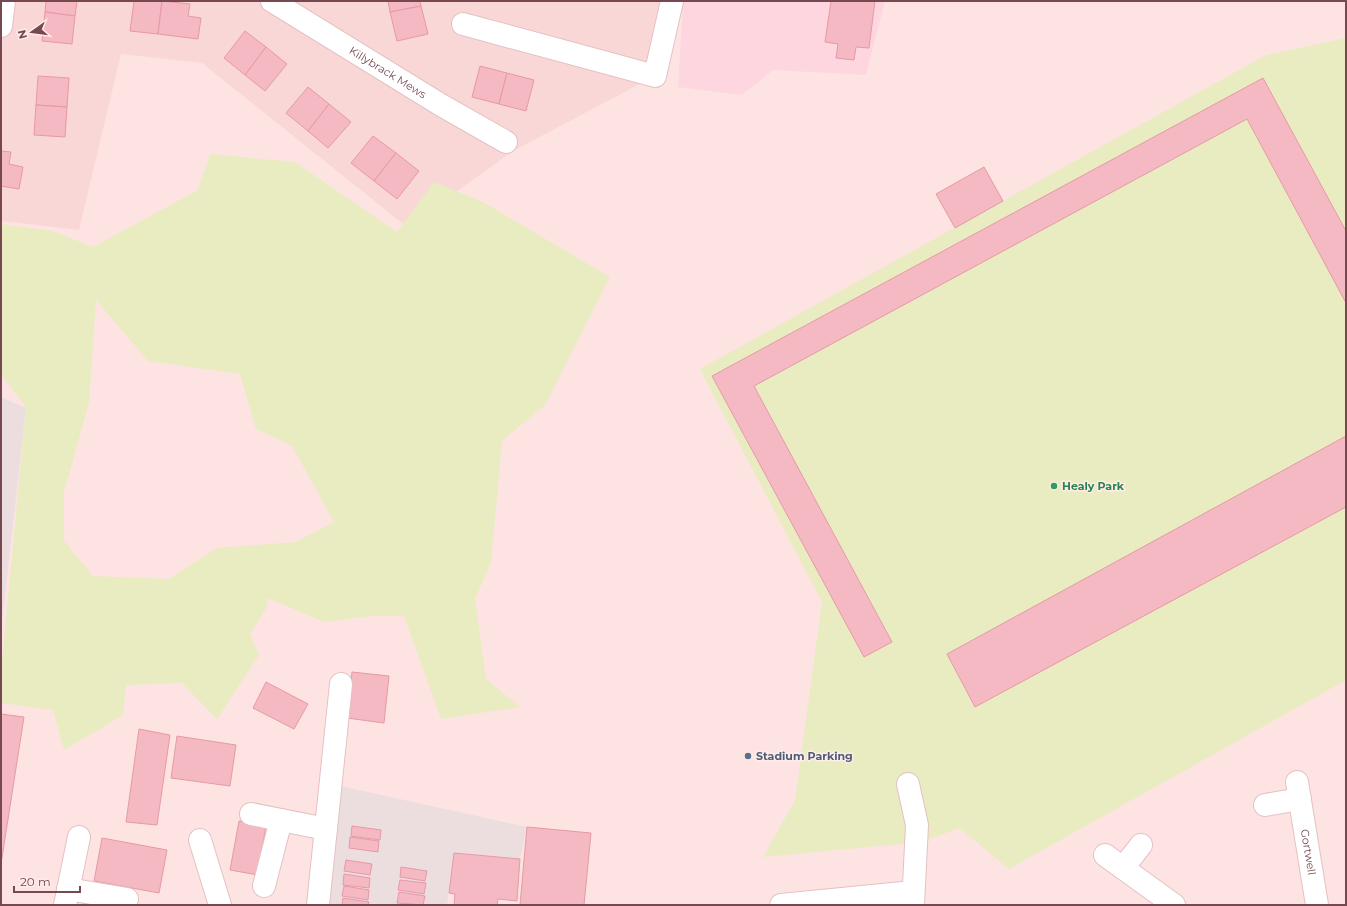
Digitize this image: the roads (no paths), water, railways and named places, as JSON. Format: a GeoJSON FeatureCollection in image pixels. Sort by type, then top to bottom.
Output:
{"type":"FeatureCollection","features":[{"type":"Feature","properties":{"kind":"street"},"geometry":{"type":"LineString","coordinates":[[1,26],[4,1]]}},
{"type":"Feature","properties":{"kind":"street","name":"Killybrack Mews"},"geometry":{"type":"LineString","coordinates":[[272,1],[441,105],[506,142]]}},
{"type":"Feature","properties":{"kind":"street"},"geometry":{"type":"LineString","coordinates":[[463,24],[655,76],[672,1]]}},
{"type":"Feature","properties":{"kind":"street"},"geometry":{"type":"LineString","coordinates":[[318,905],[341,684]]}},
{"type":"Feature","properties":{"kind":"street"},"geometry":{"type":"LineString","coordinates":[[781,905],[913,899],[917,824],[908,784]]}},
{"type":"Feature","properties":{"kind":"street","name":"Gortwell"},"geometry":{"type":"LineString","coordinates":[[1265,805],[1298,791],[1317,905]]}},
{"type":"Feature","properties":{"kind":"street"},"geometry":{"type":"LineString","coordinates":[[251,814],[326,829]]}},
{"type":"Feature","properties":{"kind":"street"},"geometry":{"type":"LineString","coordinates":[[264,886],[281,820]]}},
{"type":"Feature","properties":{"kind":"street"},"geometry":{"type":"LineString","coordinates":[[79,836],[67,897],[127,899]]}},
{"type":"Feature","properties":{"kind":"street"},"geometry":{"type":"LineString","coordinates":[[200,840],[220,905]]}},
{"type":"Feature","properties":{"kind":"street"},"geometry":{"type":"LineString","coordinates":[[1123,868],[1141,845]]}},
{"type":"Feature","properties":{"kind":"street"},"geometry":{"type":"LineString","coordinates":[[1105,855],[1174,905]]}},
{"type":"Feature","properties":{"kind":"place","name":"Healy Park"},"geometry":{"type":"Point","coordinates":[1054,486]}},
{"type":"Feature","properties":{"kind":"place","name":"Stadium Parking"},"geometry":{"type":"Point","coordinates":[748,756]}}]}
